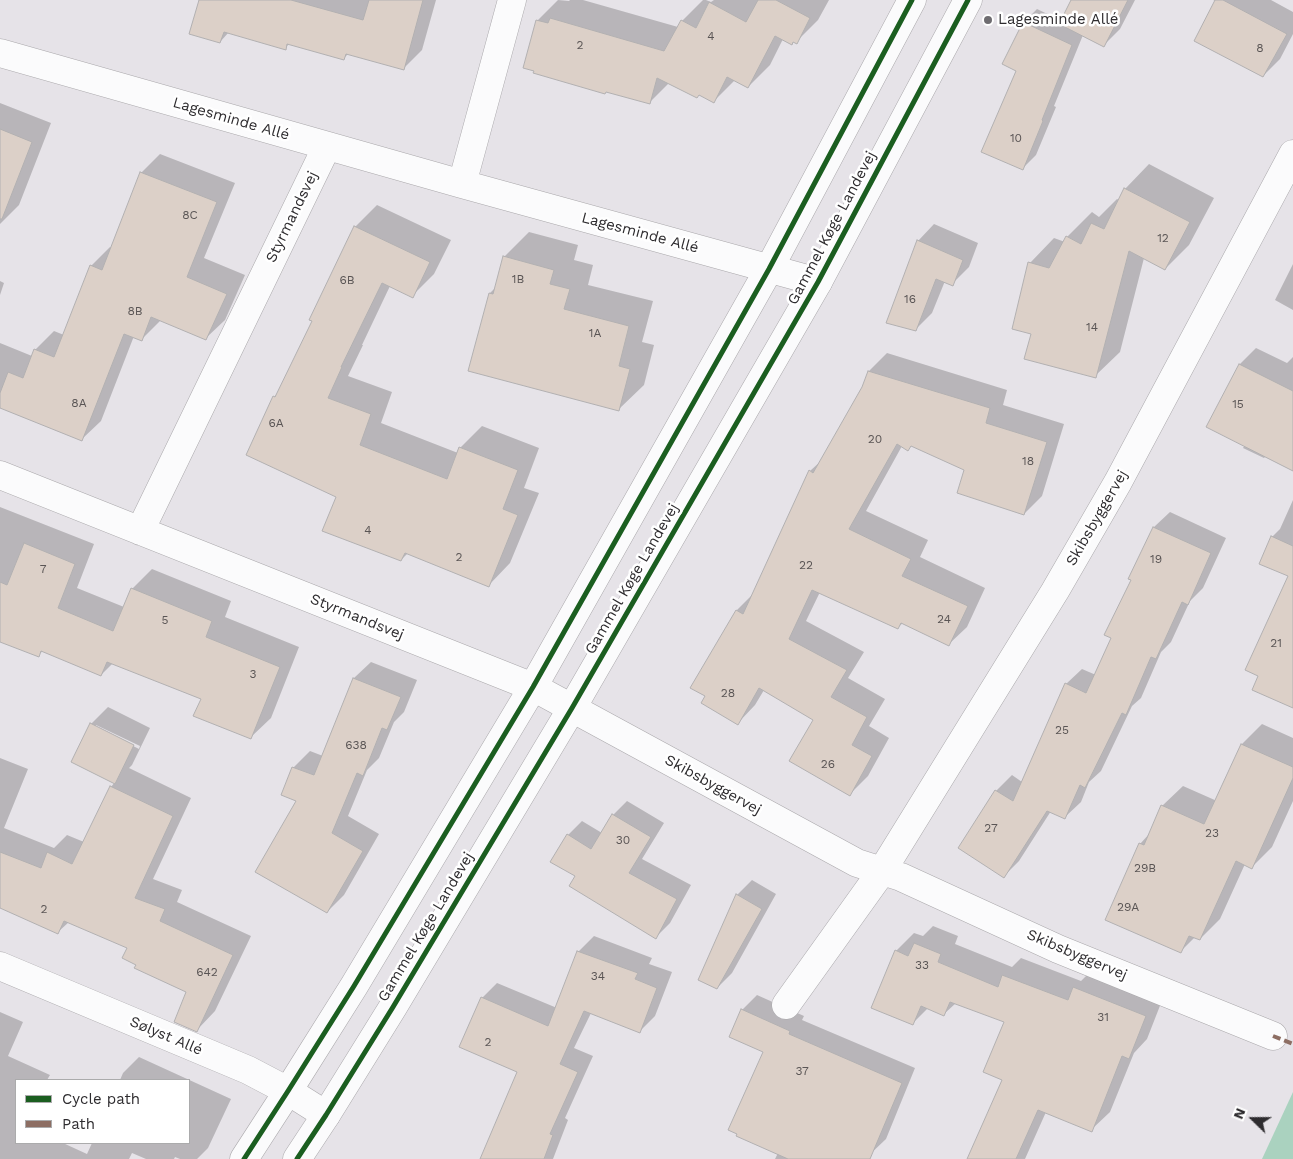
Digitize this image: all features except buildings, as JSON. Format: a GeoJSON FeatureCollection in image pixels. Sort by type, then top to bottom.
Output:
{"type":"FeatureCollection","features":[{"type":"Feature","properties":{"kind":"street"},"geometry":{"type":"LineString","coordinates":[[462,184],[512,0]]}},
{"type":"Feature","properties":{"kind":"street"},"geometry":{"type":"LineString","coordinates":[[244,1159],[358,978],[533,687],[769,269],[912,0]]}},
{"type":"Feature","properties":{"kind":"street","name":"Gammel Køge Landevej"},"geometry":{"type":"LineString","coordinates":[[297,1159],[393,1007],[572,708],[818,282],[968,0]]}},
{"type":"Feature","properties":{"kind":"street","name":"Lagesminde Allé"},"geometry":{"type":"LineString","coordinates":[[0,53],[462,184],[818,282]]}},
{"type":"Feature","properties":{"kind":"street","name":"Styrmandsvej"},"geometry":{"type":"LineString","coordinates":[[140,531],[327,146]]}},
{"type":"Feature","properties":{"kind":"street","name":"Skibsbyggervej"},"geometry":{"type":"LineString","coordinates":[[786,1005],[882,871],[1055,591],[1118,482],[1293,154]]}},
{"type":"Feature","properties":{"kind":"street","name":"Styrmandsvej"},"geometry":{"type":"LineString","coordinates":[[0,475],[533,687],[572,708]]}},
{"type":"Feature","properties":{"kind":"street","name":"Skibsbyggervej"},"geometry":{"type":"LineString","coordinates":[[572,708],[857,863],[901,876],[1058,949],[1273,1036]]}},
{"type":"Feature","properties":{"kind":"street","name":"Sølyst Allé"},"geometry":{"type":"LineString","coordinates":[[0,966],[248,1070],[288,1091],[326,1115]]}},
{"type":"Feature","properties":{"kind":"green space"},"geometry":{"type":"Polygon","coordinates":[[[1293,1092],[1293,1159],[1262,1159],[1293,1092]]]}},
{"type":"Feature","properties":{"kind":"marked path"},"geometry":{"type":"LineString","coordinates":[[1273,1036],[1293,1044]]}},
{"type":"Feature","properties":{"kind":"cycle path"},"geometry":{"type":"LineString","coordinates":[[244,1159],[354,986],[533,687],[769,269],[912,0]]}},
{"type":"Feature","properties":{"kind":"cycle path"},"geometry":{"type":"LineString","coordinates":[[297,1159],[393,1007],[572,708],[818,282],[968,0]]}},
{"type":"Feature","properties":{"kind":"place","name":"Lagesminde Allé"},"geometry":{"type":"Point","coordinates":[988,20]}}]}
